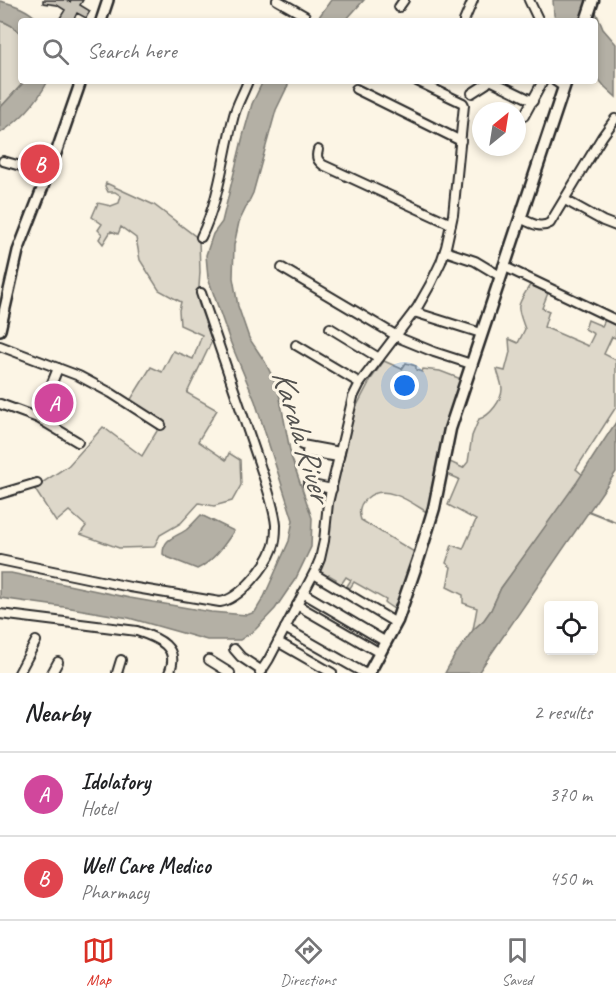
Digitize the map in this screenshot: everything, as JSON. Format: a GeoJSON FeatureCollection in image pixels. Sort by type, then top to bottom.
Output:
{"type":"FeatureCollection","features":[{"type":"Feature","properties":{"kind":"main road"},"geometry":{"type":"LineString","coordinates":[[587,18],[593,0]]}},
{"type":"Feature","properties":{"kind":"main road"},"geometry":{"type":"LineString","coordinates":[[369,673],[396,622],[430,525],[448,435],[520,218],[561,84]]}},
{"type":"Feature","properties":{"kind":"street"},"geometry":{"type":"LineString","coordinates":[[102,18],[108,0]]}},
{"type":"Feature","properties":{"kind":"street"},"geometry":{"type":"LineString","coordinates":[[277,0],[305,16],[303,18]]}},
{"type":"Feature","properties":{"kind":"street"},"geometry":{"type":"LineString","coordinates":[[465,18],[473,0]]}},
{"type":"Feature","properties":{"kind":"street"},"geometry":{"type":"LineString","coordinates":[[528,0],[537,18]]}},
{"type":"Feature","properties":{"kind":"street"},"geometry":{"type":"LineString","coordinates":[[0,330],[18,251],[80,84]]}},
{"type":"Feature","properties":{"kind":"street"},"geometry":{"type":"LineString","coordinates":[[201,237],[217,193],[235,112],[247,84]]}},
{"type":"Feature","properties":{"kind":"street"},"geometry":{"type":"LineString","coordinates":[[234,650],[261,672],[314,574],[324,541],[328,503],[350,404],[360,382],[414,312],[430,285],[445,251],[451,224],[464,104],[427,84]]}},
{"type":"Feature","properties":{"kind":"street"},"geometry":{"type":"LineString","coordinates":[[472,93],[486,84]]}},
{"type":"Feature","properties":{"kind":"street"},"geometry":{"type":"LineString","coordinates":[[497,84],[533,101]]}},
{"type":"Feature","properties":{"kind":"street"},"geometry":{"type":"LineString","coordinates":[[526,113],[542,84]]}},
{"type":"Feature","properties":{"kind":"street"},"geometry":{"type":"LineString","coordinates":[[356,89],[460,141]]}},
{"type":"Feature","properties":{"kind":"street"},"geometry":{"type":"LineString","coordinates":[[520,218],[540,226],[547,225],[553,220],[615,119]]}},
{"type":"Feature","properties":{"kind":"street"},"geometry":{"type":"LineString","coordinates":[[318,150],[318,159],[323,165],[451,224]]}},
{"type":"Feature","properties":{"kind":"street"},"geometry":{"type":"LineString","coordinates":[[3,161],[47,175]]}},
{"type":"Feature","properties":{"kind":"street"},"geometry":{"type":"LineString","coordinates":[[565,200],[616,226]]}},
{"type":"Feature","properties":{"kind":"street"},"geometry":{"type":"LineString","coordinates":[[445,251],[502,271],[616,320]]}},
{"type":"Feature","properties":{"kind":"street"},"geometry":{"type":"LineString","coordinates":[[282,268],[413,344],[471,363]]}},
{"type":"Feature","properties":{"kind":"street"},"geometry":{"type":"LineString","coordinates":[[0,560],[130,587],[220,602],[230,599],[243,590],[263,565],[274,545],[275,518],[236,393],[201,293]]}},
{"type":"Feature","properties":{"kind":"street"},"geometry":{"type":"LineString","coordinates":[[414,312],[481,333]]}},
{"type":"Feature","properties":{"kind":"street"},"geometry":{"type":"LineString","coordinates":[[330,328],[379,358]]}},
{"type":"Feature","properties":{"kind":"street"},"geometry":{"type":"LineString","coordinates":[[296,345],[360,382]]}},
{"type":"Feature","properties":{"kind":"street"},"geometry":{"type":"LineString","coordinates":[[0,346],[98,386],[161,425]]}},
{"type":"Feature","properties":{"kind":"street"},"geometry":{"type":"LineString","coordinates":[[38,418],[58,368]]}},
{"type":"Feature","properties":{"kind":"street"},"geometry":{"type":"LineString","coordinates":[[0,404],[38,418],[78,442]]}},
{"type":"Feature","properties":{"kind":"street"},"geometry":{"type":"LineString","coordinates":[[302,445],[339,454]]}},
{"type":"Feature","properties":{"kind":"street"},"geometry":{"type":"LineString","coordinates":[[307,452],[339,454]]}},
{"type":"Feature","properties":{"kind":"street"},"geometry":{"type":"LineString","coordinates":[[0,494],[38,483]]}},
{"type":"Feature","properties":{"kind":"street"},"geometry":{"type":"LineString","coordinates":[[308,484],[332,489]]}},
{"type":"Feature","properties":{"kind":"street"},"geometry":{"type":"LineString","coordinates":[[314,574],[396,622]]}},
{"type":"Feature","properties":{"kind":"street"},"geometry":{"type":"LineString","coordinates":[[303,593],[383,647]]}},
{"type":"Feature","properties":{"kind":"street"},"geometry":{"type":"LineString","coordinates":[[297,605],[383,647]]}},
{"type":"Feature","properties":{"kind":"street"},"geometry":{"type":"LineString","coordinates":[[0,614],[137,631],[165,644],[170,650],[173,662],[169,673]]}},
{"type":"Feature","properties":{"kind":"street"},"geometry":{"type":"LineString","coordinates":[[285,628],[364,673]]}},
{"type":"Feature","properties":{"kind":"street"},"geometry":{"type":"LineString","coordinates":[[19,673],[36,641]]}},
{"type":"Feature","properties":{"kind":"street"},"geometry":{"type":"LineString","coordinates":[[278,642],[332,673]]}},
{"type":"Feature","properties":{"kind":"street"},"geometry":{"type":"LineString","coordinates":[[117,673],[121,660]]}},
{"type":"Feature","properties":{"kind":"street"},"geometry":{"type":"LineString","coordinates":[[209,660],[230,673]]}},
{"type":"Feature","properties":{"kind":"street"},"geometry":{"type":"LineString","coordinates":[[52,673],[58,663]]}},
{"type":"Feature","properties":{"kind":"shaded area"},"geometry":{"type":"Polygon","coordinates":[[[331,0],[364,0],[348,18],[318,18],[331,0]]]}},
{"type":"Feature","properties":{"kind":"shaded area"},"geometry":{"type":"Polygon","coordinates":[[[553,0],[591,0],[603,29],[616,44],[616,97],[598,79],[598,18],[555,18],[553,0]]]}},
{"type":"Feature","properties":{"kind":"shaded area"},"geometry":{"type":"Polygon","coordinates":[[[0,1],[21,8],[36,18],[18,18],[18,31],[0,21],[0,1]]]}},
{"type":"Feature","properties":{"kind":"shaded area"},"geometry":{"type":"Polygon","coordinates":[[[0,21],[18,31],[18,84],[22,84],[0,108],[0,21]]]}},
{"type":"Feature","properties":{"kind":"shaded area"},"geometry":{"type":"Polygon","coordinates":[[[22,84],[46,84],[28,110],[0,133],[0,108],[22,84]]]}},
{"type":"Feature","properties":{"kind":"shaded area"},"geometry":{"type":"Polygon","coordinates":[[[262,84],[289,84],[276,110],[253,193],[239,222],[234,245],[233,278],[238,306],[249,338],[278,388],[291,456],[312,518],[311,547],[296,578],[275,609],[255,630],[240,640],[207,640],[129,618],[0,598],[0,573],[11,573],[211,612],[247,615],[255,612],[264,597],[289,541],[293,520],[255,401],[230,341],[208,278],[206,255],[213,234],[222,222],[252,104],[262,84]]]}},
{"type":"Feature","properties":{"kind":"shaded area"},"geometry":{"type":"Polygon","coordinates":[[[106,183],[154,205],[199,239],[198,302],[212,341],[187,393],[217,410],[198,441],[226,460],[229,453],[240,460],[241,485],[232,501],[214,506],[199,503],[181,523],[160,535],[154,547],[119,548],[80,534],[86,526],[69,511],[56,522],[34,488],[68,466],[103,427],[142,456],[160,426],[128,404],[151,367],[162,372],[173,351],[193,359],[202,335],[180,325],[181,302],[159,290],[140,260],[136,238],[121,227],[118,234],[111,231],[103,244],[99,239],[102,234],[98,230],[102,224],[92,217],[98,203],[111,206],[119,203],[121,196],[115,192],[108,192],[106,183]]]}},
{"type":"Feature","properties":{"kind":"shaded area"},"geometry":{"type":"Polygon","coordinates":[[[530,285],[548,293],[542,308],[549,311],[544,327],[588,346],[594,334],[585,329],[588,320],[602,326],[605,320],[616,324],[616,338],[612,337],[604,354],[616,360],[616,407],[576,469],[583,475],[501,588],[484,620],[473,630],[477,608],[463,603],[463,595],[447,587],[451,567],[446,563],[452,545],[463,549],[476,520],[448,505],[459,479],[445,473],[448,461],[463,468],[468,462],[472,436],[479,419],[498,403],[502,387],[497,369],[505,371],[510,352],[509,339],[518,343],[525,329],[519,306],[530,285]]]}},
{"type":"Feature","properties":{"kind":"shaded area"},"geometry":{"type":"Polygon","coordinates":[[[384,361],[402,369],[406,363],[416,366],[416,370],[422,372],[423,369],[440,371],[461,379],[437,468],[430,514],[408,500],[382,492],[367,498],[360,508],[361,520],[416,553],[394,609],[385,603],[386,600],[354,582],[350,588],[347,586],[351,580],[346,577],[340,586],[335,582],[336,579],[318,571],[330,502],[347,443],[352,415],[371,379],[384,361]]]}},
{"type":"Feature","properties":{"kind":"shaded area"},"geometry":{"type":"Polygon","coordinates":[[[616,422],[616,472],[478,673],[445,673],[473,630],[491,610],[501,588],[577,482],[616,422]]]}},
{"type":"Feature","properties":{"kind":"shaded area"},"geometry":{"type":"Polygon","coordinates":[[[201,515],[234,531],[223,547],[197,569],[163,554],[165,544],[186,530],[201,515]]]}},
{"type":"Feature","properties":{"kind":"building"},"geometry":{"type":"Polygon","coordinates":[[[43,0],[70,2],[71,0],[83,0],[80,5],[90,11],[86,18],[77,13],[74,18],[60,18],[65,10],[57,5],[43,3],[43,0]]]}},
{"type":"Feature","properties":{"kind":"waterway"},"geometry":{"type":"LineString","coordinates":[[588,511],[616,522]]}},
{"type":"Feature","properties":{"kind":"place","name":"Well Care Medico"},"geometry":{"type":"Point","coordinates":[40,164]}},
{"type":"Feature","properties":{"kind":"place","name":"Idolatory"},"geometry":{"type":"Point","coordinates":[54,403]}},
{"type":"Feature","properties":{"kind":"water label","name":"Karala River"},"geometry":{"type":"Point","coordinates":[302,435]}}]}
